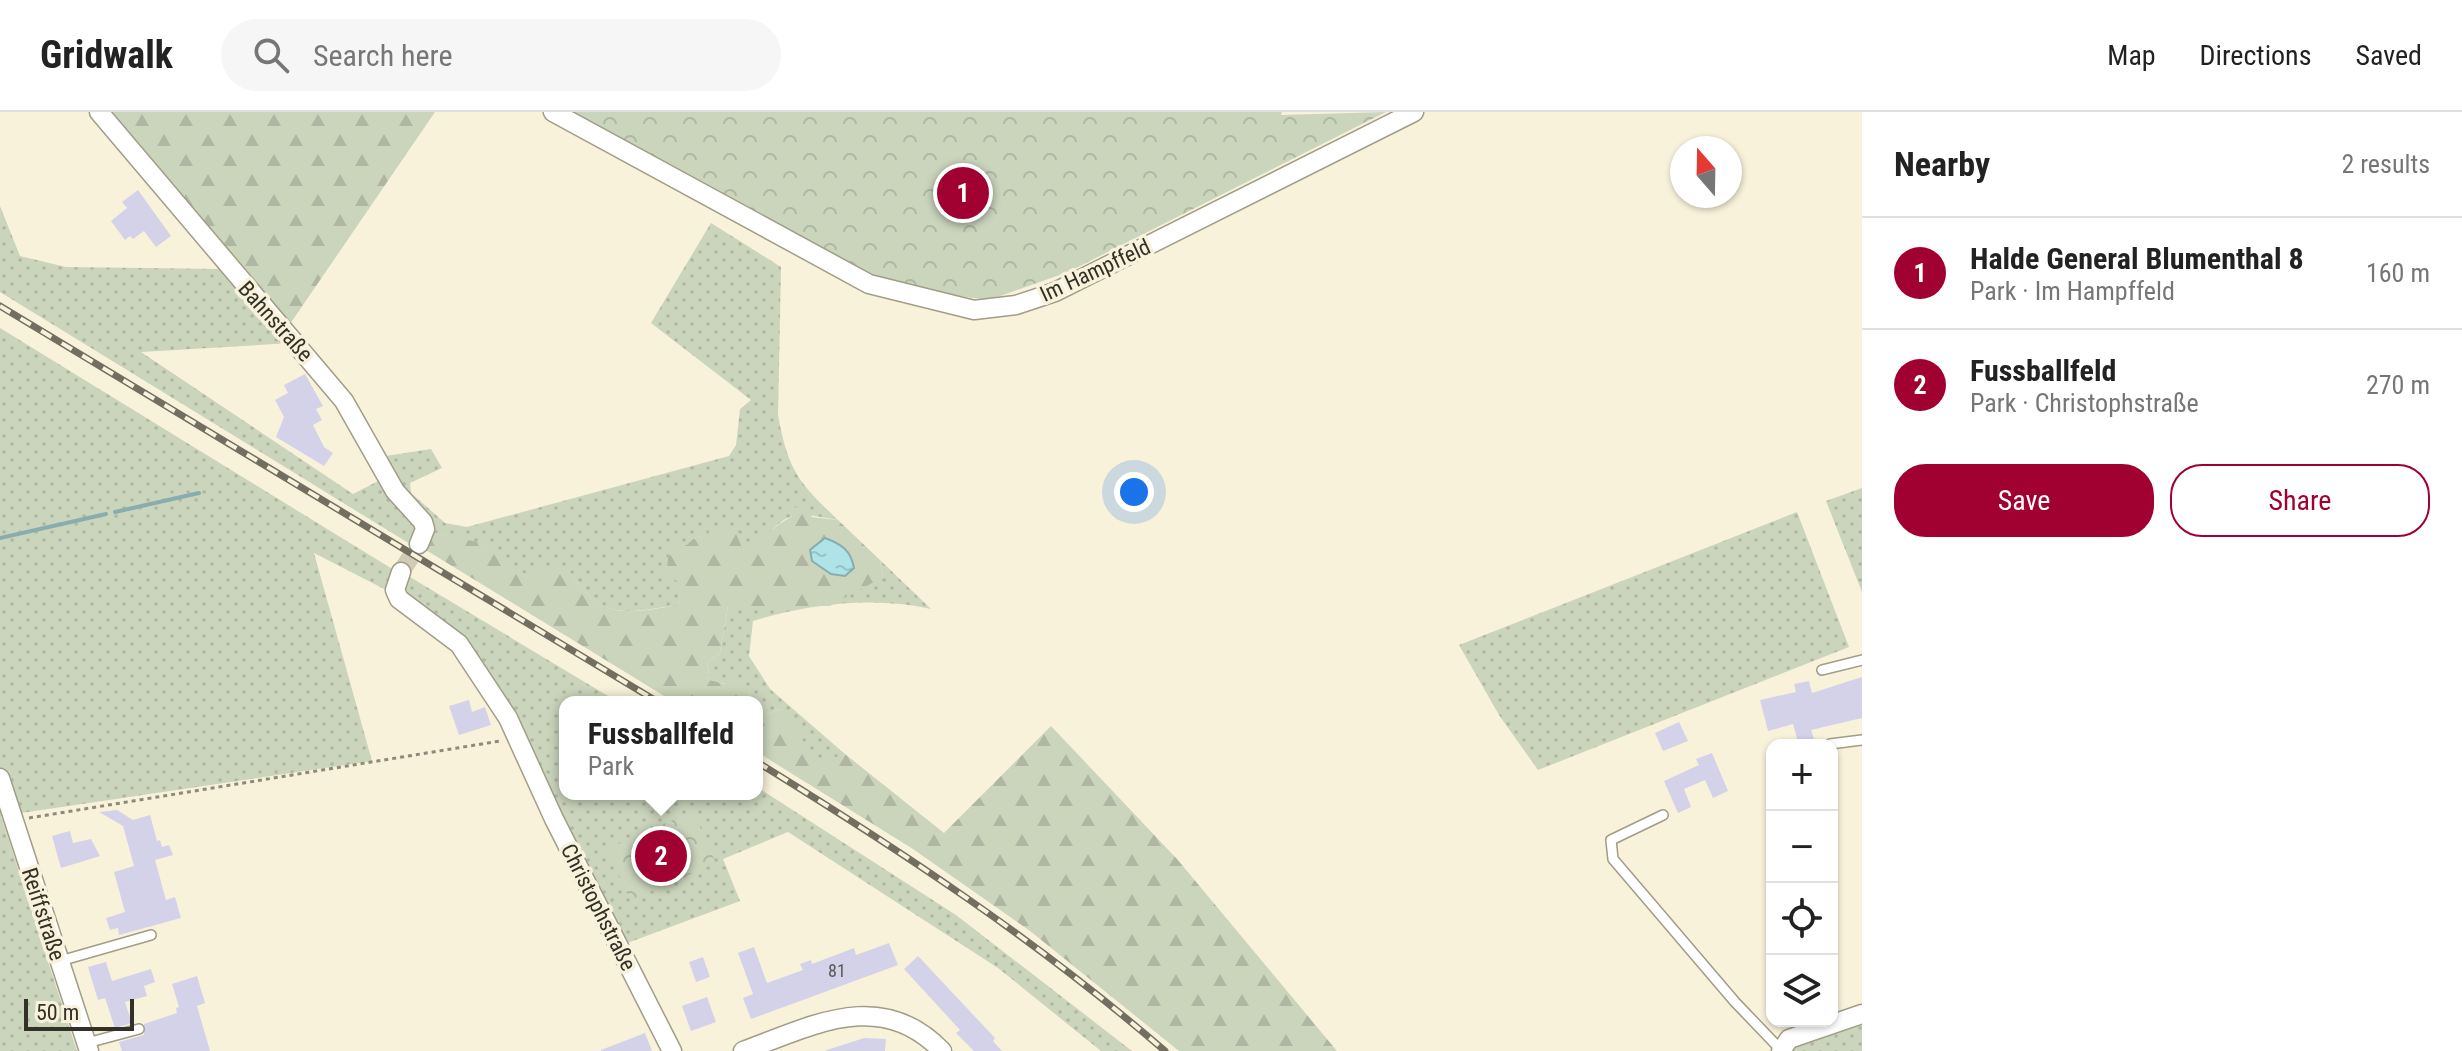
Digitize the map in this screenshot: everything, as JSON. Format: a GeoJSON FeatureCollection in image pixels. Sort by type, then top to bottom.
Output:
{"type":"FeatureCollection","features":[{"type":"Feature","properties":{"kind":"street","name":"Bahnstraße"},"geometry":{"type":"LineString","coordinates":[[99,112],[344,401],[395,491],[423,522],[425,529],[419,544]]}},
{"type":"Feature","properties":{"kind":"street","name":"Im Hampffeld"},"geometry":{"type":"LineString","coordinates":[[553,112],[869,284],[919,299],[974,310],[1016,305],[1055,292],[1414,112]]}},
{"type":"Feature","properties":{"kind":"street","name":"Christophstraße"},"geometry":{"type":"LineString","coordinates":[[401,572],[395,590],[399,599],[459,644],[508,718],[672,1051]]}},
{"type":"Feature","properties":{"kind":"street","name":"Reiffstraße"},"geometry":{"type":"LineString","coordinates":[[0,778],[88,1047]]}},
{"type":"Feature","properties":{"kind":"street"},"geometry":{"type":"LineString","coordinates":[[1781,1051],[1796,1035],[1862,1014]]}},
{"type":"Feature","properties":{"kind":"street"},"geometry":{"type":"LineString","coordinates":[[743,1051],[831,1019],[858,1015],[888,1017],[913,1027],[942,1051]]}},
{"type":"Feature","properties":{"kind":"lane"},"geometry":{"type":"LineString","coordinates":[[1822,670],[1862,660]]}},
{"type":"Feature","properties":{"kind":"lane"},"geometry":{"type":"LineString","coordinates":[[1838,743],[1862,740]]}},
{"type":"Feature","properties":{"kind":"lane"},"geometry":{"type":"LineString","coordinates":[[1663,815],[1611,840],[1613,859],[1781,1051]]}},
{"type":"Feature","properties":{"kind":"lane"},"geometry":{"type":"LineString","coordinates":[[60,961],[151,935]]}},
{"type":"Feature","properties":{"kind":"lane"},"geometry":{"type":"LineString","coordinates":[[88,1047],[139,1029]]}},
{"type":"Feature","properties":{"kind":"path"},"geometry":{"type":"LineString","coordinates":[[14,821],[517,738]]}},
{"type":"Feature","properties":{"kind":"green space"},"geometry":{"type":"Polygon","coordinates":[[[104,112],[435,112],[288,327],[104,112]]]}},
{"type":"Feature","properties":{"kind":"green space"},"geometry":{"type":"Polygon","coordinates":[[[550,112],[1282,112],[1281,115],[1386,112],[1068,272],[989,300],[872,284],[550,112]]]}},
{"type":"Feature","properties":{"kind":"green space"},"geometry":{"type":"Polygon","coordinates":[[[0,206],[20,256],[66,267],[222,269],[292,343],[141,352],[353,494],[382,479],[418,530],[410,544],[0,292],[0,206]]]}},
{"type":"Feature","properties":{"kind":"green space"},"geometry":{"type":"Polygon","coordinates":[[[711,223],[781,267],[778,415],[782,434],[791,462],[804,485],[838,520],[809,515],[793,516],[749,547],[734,547],[706,538],[693,539],[678,605],[627,611],[603,605],[580,586],[567,569],[529,578],[483,544],[427,531],[379,457],[431,449],[442,468],[410,483],[411,493],[445,523],[467,527],[729,456],[736,445],[740,409],[751,400],[651,323],[711,223]]]}},
{"type":"Feature","properties":{"kind":"green space"},"geometry":{"type":"Polygon","coordinates":[[[0,328],[394,570],[392,593],[314,553],[372,761],[1,816],[77,1051],[0,1051],[0,328]]]}},
{"type":"Feature","properties":{"kind":"green space"},"geometry":{"type":"Polygon","coordinates":[[[1862,488],[1862,592],[1826,501],[1862,488]]]}},
{"type":"Feature","properties":{"kind":"green space"},"geometry":{"type":"Polygon","coordinates":[[[803,505],[812,517],[838,520],[880,560],[883,577],[830,606],[728,606],[720,653],[707,663],[710,680],[725,684],[737,678],[749,690],[750,696],[664,696],[421,547],[427,531],[482,543],[529,577],[538,570],[567,569],[603,605],[614,610],[641,611],[678,605],[682,584],[666,574],[670,545],[687,545],[693,539],[708,535],[710,527],[733,526],[742,548],[795,515],[794,508],[803,505]]]}},
{"type":"Feature","properties":{"kind":"green space"},"geometry":{"type":"Polygon","coordinates":[[[1797,512],[1849,647],[1538,770],[1499,715],[1459,645],[1797,512]]]}},
{"type":"Feature","properties":{"kind":"green space"},"geometry":{"type":"Polygon","coordinates":[[[880,560],[931,609],[887,603],[841,604],[796,610],[753,621],[749,656],[770,689],[845,754],[824,762],[806,750],[781,709],[763,714],[763,696],[750,696],[749,690],[710,680],[707,663],[720,653],[728,606],[767,605],[883,577],[880,560]]]}},
{"type":"Feature","properties":{"kind":"green space"},"geometry":{"type":"Polygon","coordinates":[[[405,574],[608,696],[559,696],[559,800],[763,800],[763,791],[956,915],[1132,1051],[1101,1051],[998,968],[788,832],[723,859],[740,901],[622,945],[492,689],[402,596],[405,574]]]}},
{"type":"Feature","properties":{"kind":"green space"},"geometry":{"type":"Polygon","coordinates":[[[781,709],[793,720],[814,754],[824,761],[845,754],[944,833],[1051,726],[1177,859],[1337,1051],[1179,1051],[1030,931],[913,849],[763,756],[764,715],[781,709]]]}},
{"type":"Feature","properties":{"kind":"green space"},"geometry":{"type":"Polygon","coordinates":[[[693,811],[716,863],[630,900],[607,849],[693,811]]]}},
{"type":"Feature","properties":{"kind":"green space"},"geometry":{"type":"Polygon","coordinates":[[[1862,1014],[1862,1051],[1789,1051],[1801,1037],[1828,1027],[1838,1027],[1838,1023],[1862,1014]]]}},
{"type":"Feature","properties":{"kind":"water"},"geometry":{"type":"Polygon","coordinates":[[[825,538],[848,552],[854,568],[845,576],[831,574],[812,561],[810,550],[825,538]]]}},
{"type":"Feature","properties":{"kind":"building"},"geometry":{"type":"Polygon","coordinates":[[[138,190],[171,236],[156,247],[144,231],[133,239],[130,236],[125,240],[111,221],[127,208],[122,202],[138,190]]]}},
{"type":"Feature","properties":{"kind":"building"},"geometry":{"type":"Polygon","coordinates":[[[305,374],[323,406],[316,409],[322,420],[313,425],[324,447],[333,453],[324,466],[276,437],[284,417],[275,400],[288,393],[284,385],[305,374]]]}},
{"type":"Feature","properties":{"kind":"building"},"geometry":{"type":"Polygon","coordinates":[[[1862,677],[1862,718],[1811,730],[1814,739],[1797,739],[1793,724],[1768,731],[1760,700],[1796,692],[1794,684],[1809,681],[1812,693],[1862,677]]]}},
{"type":"Feature","properties":{"kind":"building"},"geometry":{"type":"Polygon","coordinates":[[[469,700],[472,712],[485,707],[491,725],[459,735],[449,706],[469,700]]]}},
{"type":"Feature","properties":{"kind":"building"},"geometry":{"type":"Polygon","coordinates":[[[1679,722],[1688,741],[1663,751],[1655,733],[1679,722]]]}},
{"type":"Feature","properties":{"kind":"building"},"geometry":{"type":"Polygon","coordinates":[[[1712,753],[1728,791],[1713,798],[1705,780],[1684,789],[1691,807],[1678,813],[1664,781],[1699,765],[1696,759],[1712,753]]]}},
{"type":"Feature","properties":{"kind":"building"},"geometry":{"type":"Polygon","coordinates":[[[117,810],[133,820],[150,815],[157,841],[160,840],[162,847],[169,845],[173,855],[155,860],[166,900],[175,897],[181,918],[119,935],[118,928],[110,930],[106,918],[125,912],[114,872],[134,866],[123,826],[99,812],[117,810]]]}},
{"type":"Feature","properties":{"kind":"building"},"geometry":{"type":"Polygon","coordinates":[[[70,831],[73,843],[91,839],[100,856],[61,868],[52,836],[70,831]]]}},
{"type":"Feature","properties":{"kind":"building"},"geometry":{"type":"Polygon","coordinates":[[[889,943],[898,965],[751,1019],[743,998],[753,994],[738,953],[754,947],[767,983],[803,970],[800,964],[811,960],[812,964],[854,948],[856,955],[889,943]]]}},
{"type":"Feature","properties":{"kind":"building"},"geometry":{"type":"Polygon","coordinates":[[[918,956],[995,1038],[993,1041],[1002,1051],[974,1051],[956,1033],[960,1030],[904,969],[918,956]]]}},
{"type":"Feature","properties":{"kind":"building"},"geometry":{"type":"Polygon","coordinates":[[[703,957],[710,977],[696,982],[689,962],[703,957]]]}},
{"type":"Feature","properties":{"kind":"building"},"geometry":{"type":"Polygon","coordinates":[[[106,962],[112,981],[151,969],[155,982],[144,986],[147,996],[125,1002],[132,1023],[115,1028],[105,998],[98,1000],[88,967],[106,962]]]}},
{"type":"Feature","properties":{"kind":"building"},"geometry":{"type":"Polygon","coordinates":[[[197,976],[205,1003],[197,1006],[210,1051],[122,1051],[119,1042],[144,1035],[144,1024],[177,1013],[176,1008],[179,1007],[172,984],[197,976]]]}},
{"type":"Feature","properties":{"kind":"building"},"geometry":{"type":"Polygon","coordinates":[[[707,997],[716,1022],[691,1031],[682,1006],[707,997]]]}},
{"type":"Feature","properties":{"kind":"building"},"geometry":{"type":"Polygon","coordinates":[[[645,1033],[652,1051],[601,1051],[601,1050],[645,1033]]]}},
{"type":"Feature","properties":{"kind":"building"},"geometry":{"type":"Polygon","coordinates":[[[864,1038],[886,1039],[885,1051],[824,1051],[864,1038]]]}},
{"type":"Feature","properties":{"kind":"waterway"},"geometry":{"type":"LineString","coordinates":[[115,512],[199,493]]}},
{"type":"Feature","properties":{"kind":"waterway"},"geometry":{"type":"LineString","coordinates":[[0,538],[106,514]]}},
{"type":"Feature","properties":{"kind":"tunnel"},"geometry":{"type":"LineString","coordinates":[[401,572],[419,544]]}},
{"type":"Feature","properties":{"kind":"railway"},"geometry":{"type":"LineString","coordinates":[[0,306],[648,696]]}},
{"type":"Feature","properties":{"kind":"railway"},"geometry":{"type":"LineString","coordinates":[[763,766],[1018,934],[1165,1051]]}},
{"type":"Feature","properties":{"kind":"place","name":"Halde General Blumenthal 8"},"geometry":{"type":"Point","coordinates":[963,193]}},
{"type":"Feature","properties":{"kind":"place","name":"Fussballfeld"},"geometry":{"type":"Point","coordinates":[661,856]}}]}
